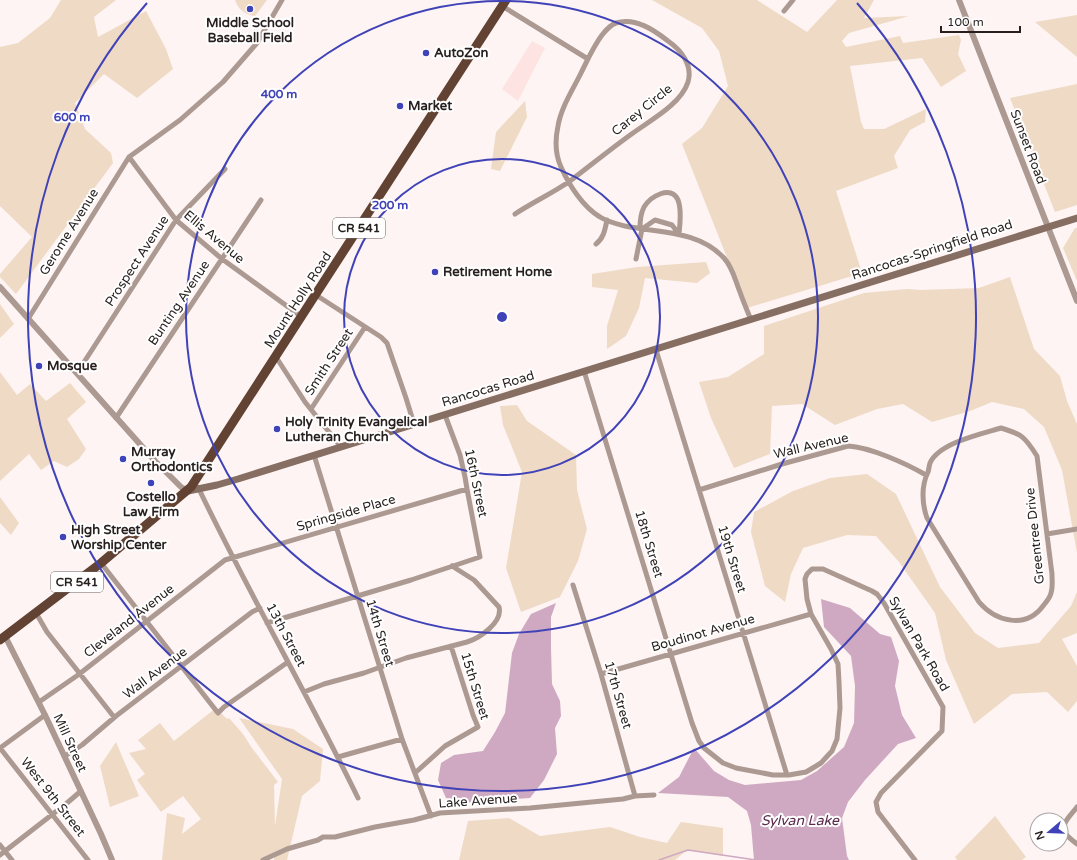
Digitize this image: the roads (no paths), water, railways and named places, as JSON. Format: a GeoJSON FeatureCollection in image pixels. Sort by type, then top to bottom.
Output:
{"type":"FeatureCollection","features":[{"type":"Feature","properties":{"kind":"highway","name":"Mount Holly Road"},"geometry":{"type":"LineString","coordinates":[[188,491],[197,485],[276,357],[504,3]]}},
{"type":"Feature","properties":{"kind":"highway","name":"CR 541"},"geometry":{"type":"LineString","coordinates":[[3,638],[101,563],[188,491]]}},
{"type":"Feature","properties":{"kind":"main road","name":"Rancocas-Springfield Road"},"geometry":{"type":"LineString","coordinates":[[795,306],[1047,226],[1077,218]]}},
{"type":"Feature","properties":{"kind":"main road","name":"Rancocas Road"},"geometry":{"type":"LineString","coordinates":[[197,485],[217,485],[795,306]]}},
{"type":"Feature","properties":{"kind":"street"},"geometry":{"type":"LineString","coordinates":[[129,157],[180,120],[223,82],[257,42],[282,0]]}},
{"type":"Feature","properties":{"kind":"street"},"geometry":{"type":"LineString","coordinates":[[784,10],[793,0]]}},
{"type":"Feature","properties":{"kind":"street","name":"Sunset Road"},"geometry":{"type":"LineString","coordinates":[[959,0],[1077,301]]}},
{"type":"Feature","properties":{"kind":"street"},"geometry":{"type":"LineString","coordinates":[[504,3],[588,59]]}},
{"type":"Feature","properties":{"kind":"street","name":"Carey Circle"},"geometry":{"type":"LineString","coordinates":[[515,214],[569,181],[666,109],[680,96],[689,80],[689,69],[685,58],[678,49],[652,30],[635,23],[622,22],[610,27],[601,36],[588,59],[571,93],[559,122],[556,141],[558,160],[569,181],[588,207],[597,215],[607,220],[641,228],[679,234]]}},
{"type":"Feature","properties":{"kind":"street","name":"Ellis Avenue"},"geometry":{"type":"LineString","coordinates":[[129,157],[176,220],[222,259],[302,317]]}},
{"type":"Feature","properties":{"kind":"street","name":"Gerome Avenue"},"geometry":{"type":"LineString","coordinates":[[28,319],[129,157]]}},
{"type":"Feature","properties":{"kind":"street","name":"Prospect Avenue"},"geometry":{"type":"LineString","coordinates":[[77,374],[176,220],[225,169]]}},
{"type":"Feature","properties":{"kind":"street"},"geometry":{"type":"LineString","coordinates":[[636,259],[642,212],[646,204],[656,196],[662,193],[669,193],[676,196],[679,202],[679,234]]}},
{"type":"Feature","properties":{"kind":"street","name":"Bunting Avenue"},"geometry":{"type":"LineString","coordinates":[[116,418],[261,200]]}},
{"type":"Feature","properties":{"kind":"street"},"geometry":{"type":"LineString","coordinates":[[596,244],[600,241],[604,233],[607,220]]}},
{"type":"Feature","properties":{"kind":"street"},"geometry":{"type":"LineString","coordinates":[[641,228],[655,220],[672,225],[679,234],[692,238],[713,248],[724,258],[733,272],[751,320]]}},
{"type":"Feature","properties":{"kind":"street"},"geometry":{"type":"LineString","coordinates":[[0,288],[168,475],[181,487],[188,491]]}},
{"type":"Feature","properties":{"kind":"street"},"geometry":{"type":"LineString","coordinates":[[316,295],[380,337],[389,346],[414,424]]}},
{"type":"Feature","properties":{"kind":"street","name":"Smith Street"},"geometry":{"type":"LineString","coordinates":[[312,409],[365,327]]}},
{"type":"Feature","properties":{"kind":"street","name":"19th Street"},"geometry":{"type":"LineString","coordinates":[[656,350],[787,775]]}},
{"type":"Feature","properties":{"kind":"street"},"geometry":{"type":"LineString","coordinates":[[276,357],[293,385],[341,447]]}},
{"type":"Feature","properties":{"kind":"street","name":"18th Street"},"geometry":{"type":"LineString","coordinates":[[584,372],[692,723]]}},
{"type":"Feature","properties":{"kind":"street","name":"16th Street"},"geometry":{"type":"LineString","coordinates":[[444,415],[460,454],[480,557],[452,566]]}},
{"type":"Feature","properties":{"kind":"street","name":"Greentree Drive"},"geometry":{"type":"LineString","coordinates":[[1001,428],[1015,432],[1026,440],[1037,456],[1052,574],[1052,586],[1049,598],[1038,613],[1018,621],[1011,621],[996,617],[985,609],[979,602],[927,518],[923,506],[924,480],[926,475],[930,464],[945,448],[953,443],[989,430],[1001,428]]}},
{"type":"Feature","properties":{"kind":"street","name":"Wall Avenue"},"geometry":{"type":"LineString","coordinates":[[699,490],[782,464],[848,446],[867,449],[916,469],[926,475]]}},
{"type":"Feature","properties":{"kind":"street","name":"14th Street"},"geometry":{"type":"LineString","coordinates":[[314,455],[402,740],[430,816]]}},
{"type":"Feature","properties":{"kind":"street","name":"13th Street"},"geometry":{"type":"LineString","coordinates":[[197,485],[232,557],[338,757],[358,798]]}},
{"type":"Feature","properties":{"kind":"street","name":"Springside Place"},"geometry":{"type":"LineString","coordinates":[[232,557],[467,489]]}},
{"type":"Feature","properties":{"kind":"street"},"geometry":{"type":"LineString","coordinates":[[1047,534],[1077,529]]}},
{"type":"Feature","properties":{"kind":"street","name":"Cleveland Avenue"},"geometry":{"type":"LineString","coordinates":[[39,702],[79,673],[221,563],[232,557]]}},
{"type":"Feature","properties":{"kind":"street"},"geometry":{"type":"LineString","coordinates":[[101,563],[218,713],[224,707],[288,662]]}},
{"type":"Feature","properties":{"kind":"street"},"geometry":{"type":"LineString","coordinates":[[267,623],[452,566],[474,580],[499,607],[500,611],[497,619],[482,635],[473,640],[411,656],[364,673],[324,684],[304,692]]}},
{"type":"Feature","properties":{"kind":"street","name":"Sylvan Park Road"},"geometry":{"type":"LineString","coordinates":[[692,723],[701,745],[707,752],[723,763],[748,770],[773,774],[794,775],[806,772],[821,763],[829,756],[837,739],[840,696],[838,664],[811,614],[807,599],[805,579],[807,574],[812,569],[817,568],[828,570],[877,594],[884,603],[943,707],[942,731],[881,793],[876,802],[878,812],[915,860]]}},
{"type":"Feature","properties":{"kind":"street","name":"17th Street"},"geometry":{"type":"LineString","coordinates":[[573,585],[601,674],[635,796]]}},
{"type":"Feature","properties":{"kind":"street","name":"Wall Avenue"},"geometry":{"type":"LineString","coordinates":[[65,756],[82,745],[114,718],[252,612],[260,608]]}},
{"type":"Feature","properties":{"kind":"street"},"geometry":{"type":"LineString","coordinates":[[36,613],[47,632],[114,718]]}},
{"type":"Feature","properties":{"kind":"street","name":"Boudinot Avenue"},"geometry":{"type":"LineString","coordinates":[[601,674],[811,614]]}},
{"type":"Feature","properties":{"kind":"street","name":"Mill Street"},"geometry":{"type":"LineString","coordinates":[[3,638],[39,702],[112,860]]}},
{"type":"Feature","properties":{"kind":"street","name":"15th Street"},"geometry":{"type":"LineString","coordinates":[[415,774],[451,741],[478,728],[451,646]]}},
{"type":"Feature","properties":{"kind":"street"},"geometry":{"type":"LineString","coordinates":[[0,748],[45,715]]}},
{"type":"Feature","properties":{"kind":"street"},"geometry":{"type":"LineString","coordinates":[[338,757],[402,740]]}},
{"type":"Feature","properties":{"kind":"street","name":"West 9th Street"},"geometry":{"type":"LineString","coordinates":[[0,748],[88,860]]}},
{"type":"Feature","properties":{"kind":"street"},"geometry":{"type":"LineString","coordinates":[[0,855],[81,791]]}},
{"type":"Feature","properties":{"kind":"street","name":"Lake Avenue"},"geometry":{"type":"LineString","coordinates":[[263,860],[287,849],[318,840],[323,837],[335,836],[447,812],[524,809],[654,795]]}},
{"type":"Feature","properties":{"kind":"street"},"geometry":{"type":"LineString","coordinates":[[1077,807],[1066,822],[1064,830],[1066,834],[1077,844]]}},
{"type":"Feature","properties":{"kind":"street"},"geometry":{"type":"LineString","coordinates":[[0,845],[12,860]]}},
{"type":"Feature","properties":{"kind":"water","name":"Sylvan Lake"},"geometry":{"type":"Polygon","coordinates":[[[821,599],[850,608],[880,634],[891,637],[899,661],[895,686],[902,715],[916,738],[898,744],[865,780],[848,802],[842,818],[847,856],[849,860],[754,860],[751,825],[747,811],[728,797],[658,793],[679,777],[694,748],[714,771],[729,780],[745,785],[801,780],[817,771],[844,747],[854,723],[855,686],[851,656],[824,627],[821,599]]]}},
{"type":"Feature","properties":{"kind":"water"},"geometry":{"type":"Polygon","coordinates":[[[556,603],[551,617],[552,684],[560,701],[561,716],[555,728],[557,754],[544,780],[530,798],[460,803],[446,798],[438,780],[441,763],[454,755],[483,751],[505,713],[512,653],[519,634],[531,614],[556,603]]]}},
{"type":"Feature","properties":{"kind":"waterway"},"geometry":{"type":"LineString","coordinates":[[659,860],[688,850],[756,860]]}},
{"type":"Feature","properties":{"kind":"place","name":"Middle School Baseball Field"},"geometry":{"type":"Point","coordinates":[250,9]}},
{"type":"Feature","properties":{"kind":"place","name":"AutoZon"},"geometry":{"type":"Point","coordinates":[426,53]}},
{"type":"Feature","properties":{"kind":"place","name":"Market"},"geometry":{"type":"Point","coordinates":[400,106]}},
{"type":"Feature","properties":{"kind":"place","name":"Retirement Home"},"geometry":{"type":"Point","coordinates":[435,272]}},
{"type":"Feature","properties":{"kind":"place","name":"Mosque"},"geometry":{"type":"Point","coordinates":[39,366]}},
{"type":"Feature","properties":{"kind":"place","name":"Holy Trinity Evangelical Lutheran Church"},"geometry":{"type":"Point","coordinates":[277,429]}},
{"type":"Feature","properties":{"kind":"place","name":"Murray Orthodontics"},"geometry":{"type":"Point","coordinates":[123,459]}},
{"type":"Feature","properties":{"kind":"place","name":"Costello Law Firm"},"geometry":{"type":"Point","coordinates":[151,483]}},
{"type":"Feature","properties":{"kind":"place","name":"High Street Worship Center"},"geometry":{"type":"Point","coordinates":[63,537]}}]}
